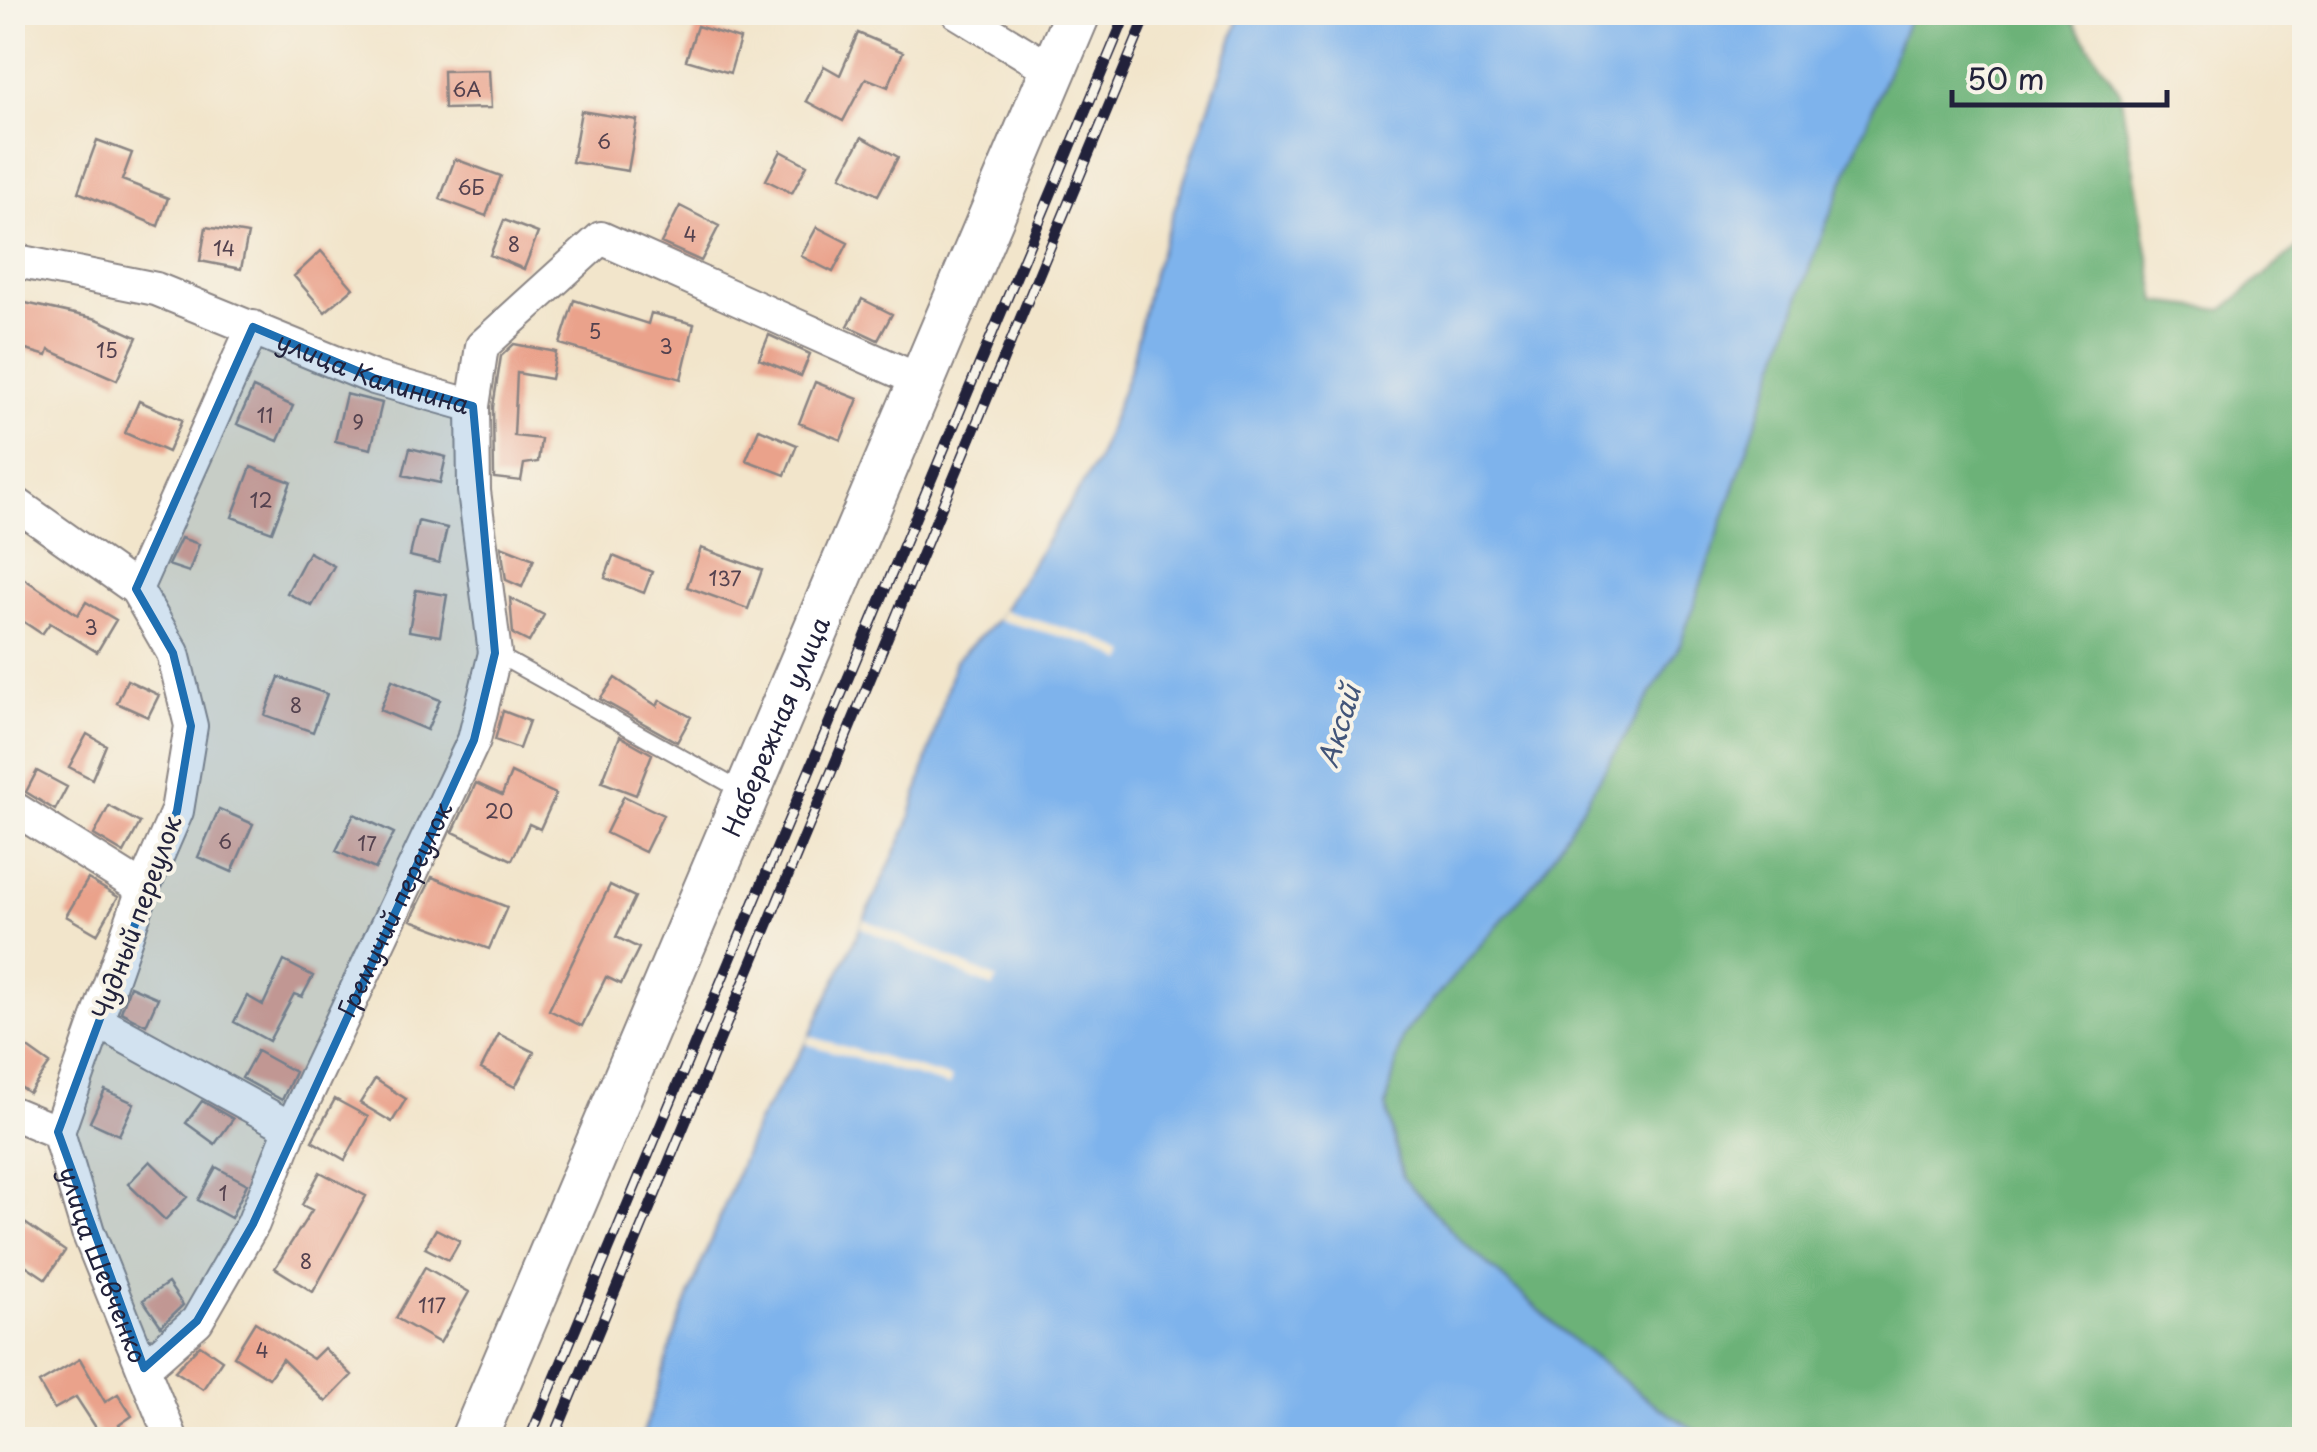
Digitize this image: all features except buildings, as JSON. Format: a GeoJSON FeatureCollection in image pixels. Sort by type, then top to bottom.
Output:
{"type":"FeatureCollection","features":[{"type":"Feature","properties":{"kind":"street"},"geometry":{"type":"LineString","coordinates":[[958,12],[1054,72]]}},
{"type":"Feature","properties":{"kind":"street","name":"Набережная улица"},"geometry":{"type":"LineString","coordinates":[[473,1440],[925,383],[1078,12]]}},
{"type":"Feature","properties":{"kind":"street","name":"улица Калинина"},"geometry":{"type":"LineString","coordinates":[[12,260],[156,289],[374,378],[473,406],[482,346],[601,238],[925,383]]}},
{"type":"Feature","properties":{"kind":"street"},"geometry":{"type":"LineString","coordinates":[[12,500],[136,589],[253,327]]}},
{"type":"Feature","properties":{"kind":"street","name":"Гремучий переулок"},"geometry":{"type":"LineString","coordinates":[[144,1368],[197,1320],[252,1224],[291,1128],[474,740],[495,653],[474,491],[473,406]]}},
{"type":"Feature","properties":{"kind":"street","name":"Чудный переулок"},"geometry":{"type":"LineString","coordinates":[[58,1132],[143,889],[177,810],[191,726],[173,653],[136,589]]}},
{"type":"Feature","properties":{"kind":"street"},"geometry":{"type":"LineString","coordinates":[[12,807],[143,889]]}},
{"type":"Feature","properties":{"kind":"street"},"geometry":{"type":"LineString","coordinates":[[97,1021],[291,1128]]}},
{"type":"Feature","properties":{"kind":"street","name":"улица Шевченко"},"geometry":{"type":"LineString","coordinates":[[12,1114],[58,1132],[88,1232],[172,1440]]}},
{"type":"Feature","properties":{"kind":"lane"},"geometry":{"type":"LineString","coordinates":[[495,653],[750,796]]}},
{"type":"Feature","properties":{"kind":"highlighted area"},"geometry":{"type":"Polygon","coordinates":[[[253,327],[374,378],[473,406],[495,653],[474,740],[253,1224],[197,1321],[144,1368],[58,1132],[177,811],[191,726],[173,653],[136,589],[253,327]]]}},
{"type":"Feature","properties":{"kind":"green space"},"geometry":{"type":"Polygon","coordinates":[[[1911,13],[2059,13],[2073,21],[2120,92],[2157,302],[2223,310],[2304,242],[2304,1439],[1710,1439],[1659,1408],[1577,1344],[1458,1238],[1403,1178],[1386,1106],[1403,1035],[1543,872],[1813,257],[1911,13]]]}},
{"type":"Feature","properties":{"kind":"water","name":"Аксай"},"geometry":{"type":"Polygon","coordinates":[[[1241,13],[1911,13],[1813,257],[1680,645],[1543,872],[1403,1035],[1386,1106],[1403,1178],[1458,1238],[1577,1344],[1659,1408],[1710,1439],[641,1440],[680,1319],[757,1122],[806,1044],[908,825],[955,661],[997,620],[1097,461],[1131,366],[1151,278],[1241,13]]]}},
{"type":"Feature","properties":{"kind":"pier"},"geometry":{"type":"Polygon","coordinates":[[[1002,610],[1095,637],[1128,653],[1124,662],[1094,645],[997,620],[1002,610]]]}},
{"type":"Feature","properties":{"kind":"pier"},"geometry":{"type":"Polygon","coordinates":[[[864,919],[997,979],[993,988],[860,927],[864,919]]]}},
{"type":"Feature","properties":{"kind":"pier"},"geometry":{"type":"Polygon","coordinates":[[[809,1036],[952,1078],[949,1086],[806,1044],[809,1036]]]}},
{"type":"Feature","properties":{"kind":"railway"},"geometry":{"type":"LineString","coordinates":[[529,1440],[1127,12]]}},
{"type":"Feature","properties":{"kind":"railway"},"geometry":{"type":"LineString","coordinates":[[553,1440],[1148,12]]}}]}
